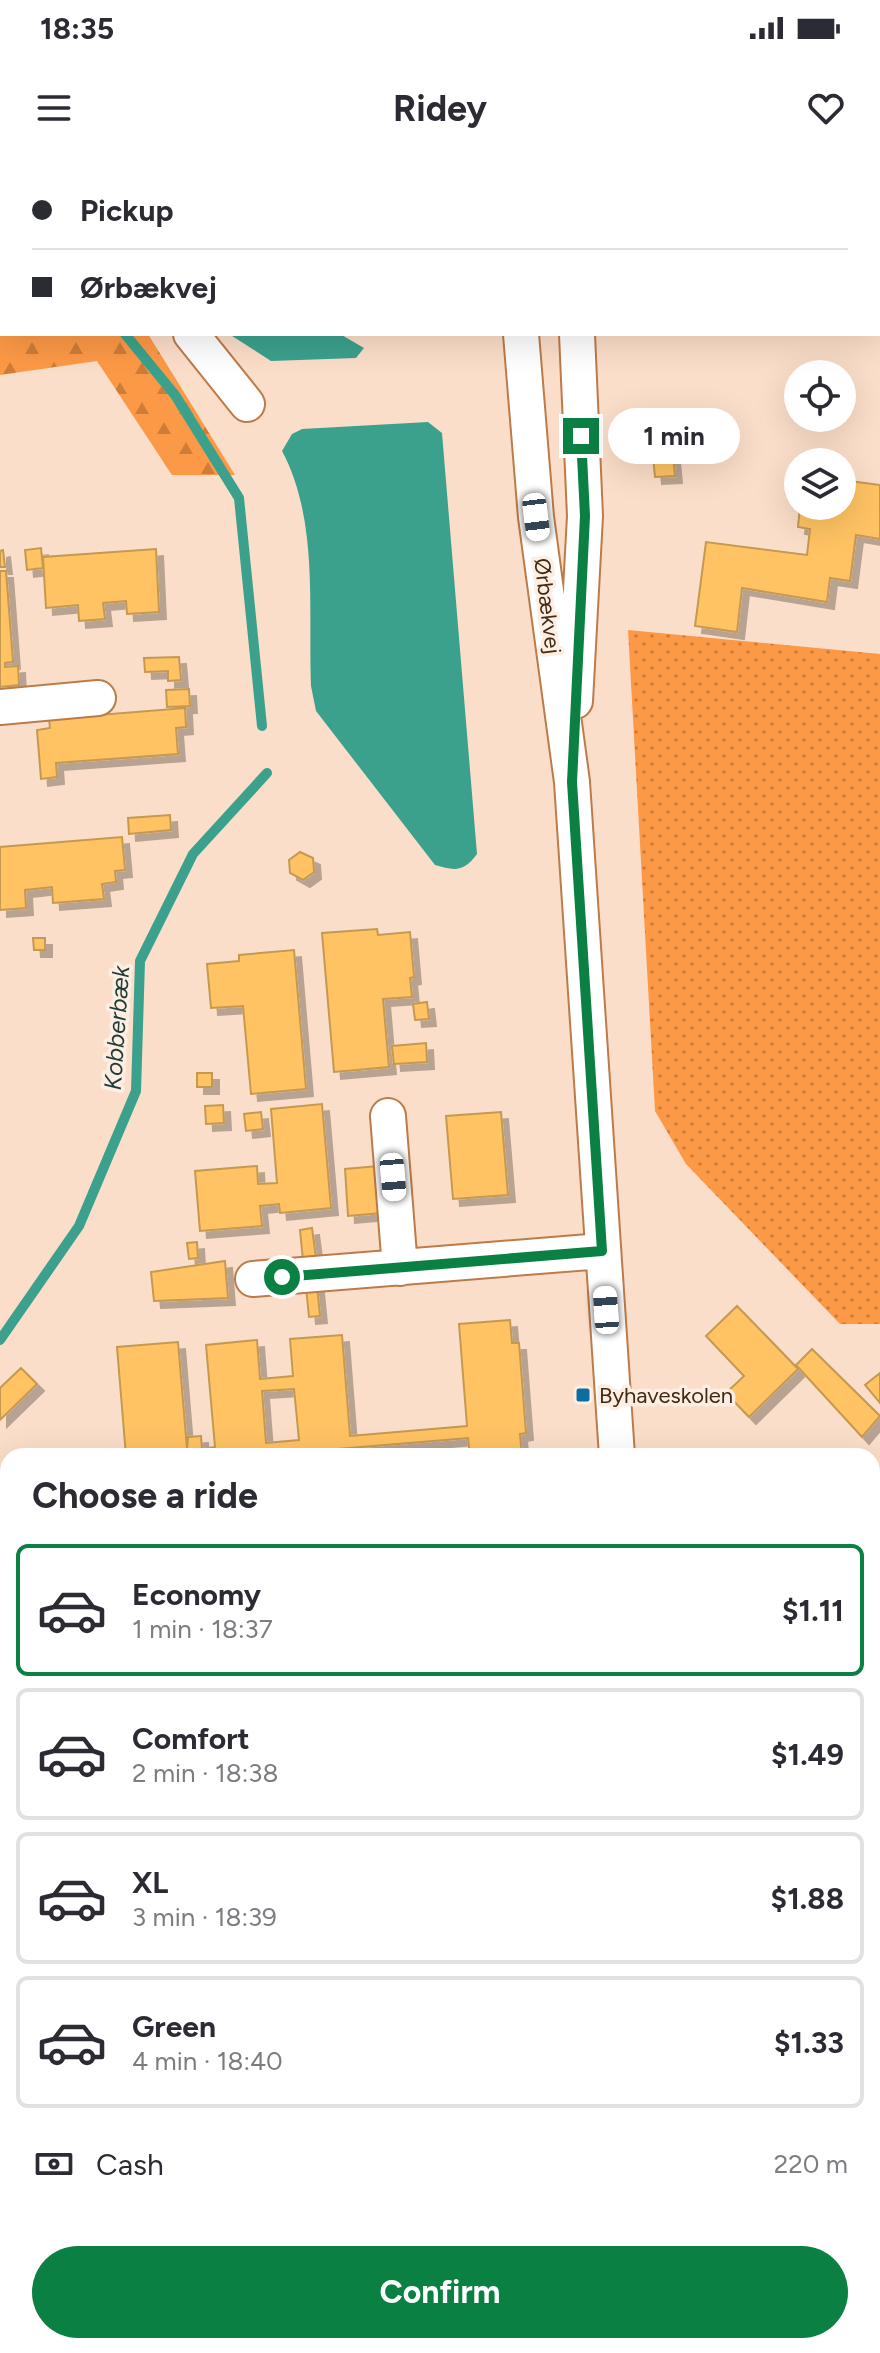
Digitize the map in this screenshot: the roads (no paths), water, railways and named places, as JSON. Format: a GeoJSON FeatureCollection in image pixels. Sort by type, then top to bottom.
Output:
{"type":"FeatureCollection","features":[{"type":"Feature","properties":{"kind":"street"},"geometry":{"type":"LineString","coordinates":[[193,336],[247,404]]}},
{"type":"Feature","properties":{"kind":"street","name":"Ørbækvej"},"geometry":{"type":"LineString","coordinates":[[521,336],[536,517],[572,782],[616,1448]]}},
{"type":"Feature","properties":{"kind":"street","name":"Ørbækvej"},"geometry":{"type":"LineString","coordinates":[[572,782],[585,516],[577,336]]}},
{"type":"Feature","properties":{"kind":"street"},"geometry":{"type":"LineString","coordinates":[[0,707],[98,698]]}},
{"type":"Feature","properties":{"kind":"street"},"geometry":{"type":"LineString","coordinates":[[388,1116],[400,1268]]}},
{"type":"Feature","properties":{"kind":"street"},"geometry":{"type":"LineString","coordinates":[[253,1279],[602,1251]]}},
{"type":"Feature","properties":{"kind":"water"},"geometry":{"type":"Polygon","coordinates":[[[232,336],[343,336],[364,348],[356,358],[271,361],[232,336]]]}},
{"type":"Feature","properties":{"kind":"water"},"geometry":{"type":"Polygon","coordinates":[[[428,422],[442,433],[477,854],[468,864],[454,869],[435,865],[316,711],[311,686],[307,535],[294,478],[282,451],[292,434],[302,429],[428,422]]]}},
{"type":"Feature","properties":{"kind":"waterway","name":"Kobberbæk"},"geometry":{"type":"LineString","coordinates":[[127,336],[175,395],[239,498],[262,726]]}},
{"type":"Feature","properties":{"kind":"waterway","name":"Kobberbæk"},"geometry":{"type":"LineString","coordinates":[[0,1340],[79,1226],[136,1091],[140,961],[193,854],[267,773]]}},
{"type":"Feature","properties":{"kind":"place","name":"Byhaveskolen"},"geometry":{"type":"Point","coordinates":[583,1395]}}]}
